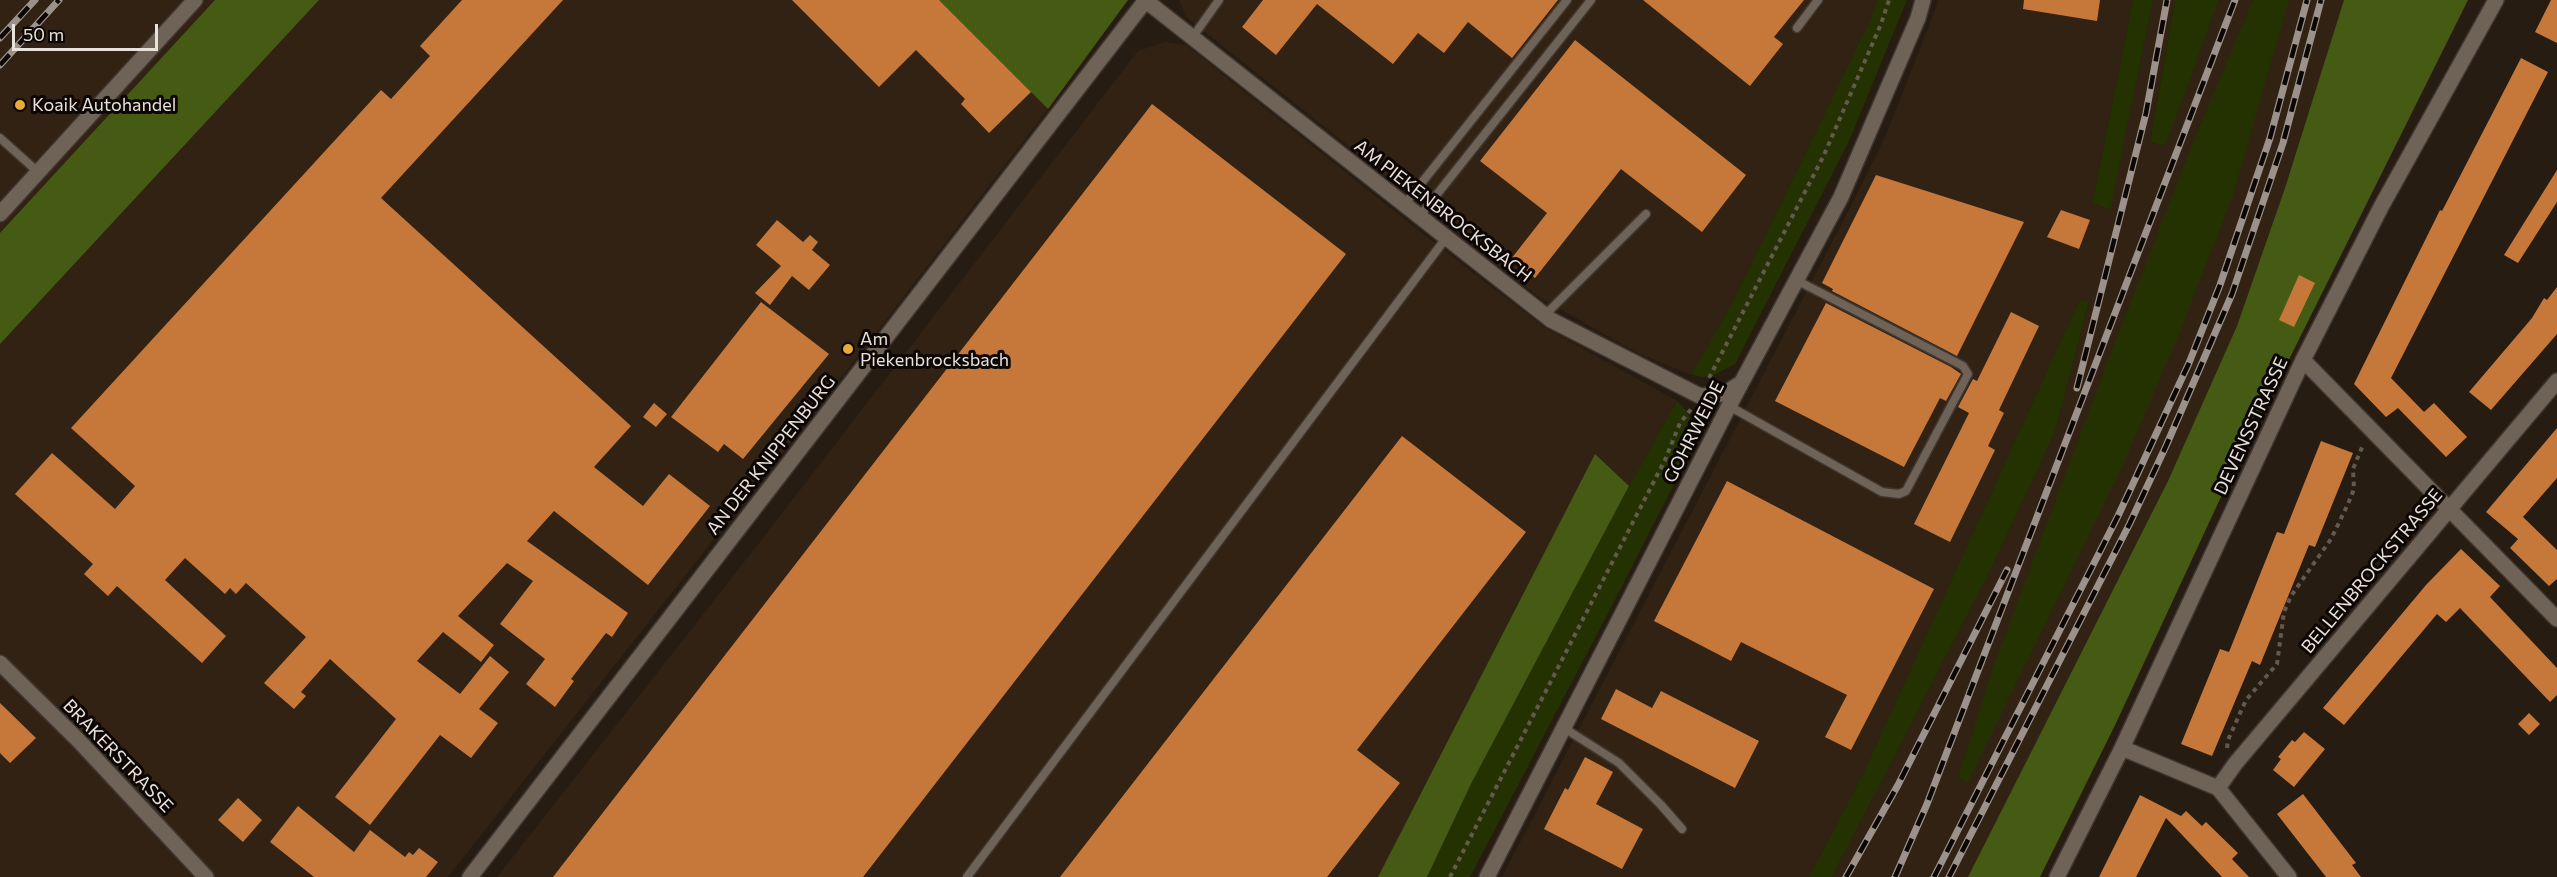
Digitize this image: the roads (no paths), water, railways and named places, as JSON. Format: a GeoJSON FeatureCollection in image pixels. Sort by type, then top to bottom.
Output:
{"type":"FeatureCollection","features":[{"type":"Feature","properties":{"kind":"street"},"geometry":{"type":"LineString","coordinates":[[0,214],[195,0]]}},
{"type":"Feature","properties":{"kind":"street","name":"AM PIEKENBROCKSBACH"},"geometry":{"type":"LineString","coordinates":[[1146,0],[1403,206],[1545,315],[1700,396],[1724,394],[1741,383]]}},
{"type":"Feature","properties":{"kind":"street","name":"AN DER KNIPPENBURG"},"geometry":{"type":"LineString","coordinates":[[470,877],[1146,0]]}},
{"type":"Feature","properties":{"kind":"street","name":"GOHRWEIDE"},"geometry":{"type":"LineString","coordinates":[[1487,877],[1729,406],[1840,197],[1918,18],[1923,0]]}},
{"type":"Feature","properties":{"kind":"street","name":"DEVENSSTRASSE"},"geometry":{"type":"LineString","coordinates":[[2057,877],[2122,748],[2303,360],[2381,207],[2496,0]]}},
{"type":"Feature","properties":{"kind":"street"},"geometry":{"type":"LineString","coordinates":[[2303,360],[2557,619]]}},
{"type":"Feature","properties":{"kind":"street","name":"BELLENBROCKSTRASSE"},"geometry":{"type":"LineString","coordinates":[[2218,788],[2235,764],[2557,381]]}},
{"type":"Feature","properties":{"kind":"street","name":"BRAKERSTRASSE"},"geometry":{"type":"LineString","coordinates":[[0,663],[79,741],[206,877]]}},
{"type":"Feature","properties":{"kind":"street"},"geometry":{"type":"LineString","coordinates":[[2122,748],[2218,788],[2289,877]]}},
{"type":"Feature","properties":{"kind":"lane"},"geometry":{"type":"LineString","coordinates":[[1192,38],[1219,0]]}},
{"type":"Feature","properties":{"kind":"lane"},"geometry":{"type":"LineString","coordinates":[[1403,206],[1567,0]]}},
{"type":"Feature","properties":{"kind":"lane"},"geometry":{"type":"LineString","coordinates":[[1419,218],[1592,0]]}},
{"type":"Feature","properties":{"kind":"lane"},"geometry":{"type":"LineString","coordinates":[[1797,28],[1818,0]]}},
{"type":"Feature","properties":{"kind":"lane"},"geometry":{"type":"LineString","coordinates":[[0,138],[38,172]]}},
{"type":"Feature","properties":{"kind":"lane"},"geometry":{"type":"LineString","coordinates":[[1545,315],[1646,214]]}},
{"type":"Feature","properties":{"kind":"lane"},"geometry":{"type":"LineString","coordinates":[[967,877],[1209,558],[1446,238]]}},
{"type":"Feature","properties":{"kind":"lane"},"geometry":{"type":"LineString","coordinates":[[1729,406],[1882,492],[1899,494],[1906,490],[1968,374],[1963,366],[1796,280]]}},
{"type":"Feature","properties":{"kind":"lane"},"geometry":{"type":"LineString","coordinates":[[1564,728],[1619,763],[1682,829]]}},
{"type":"Feature","properties":{"kind":"railway"},"geometry":{"type":"LineString","coordinates":[[0,38],[35,0]]}},
{"type":"Feature","properties":{"kind":"railway"},"geometry":{"type":"LineString","coordinates":[[0,65],[59,0]]}},
{"type":"Feature","properties":{"kind":"railway"},"geometry":{"type":"LineString","coordinates":[[2077,388],[2146,113],[2167,0]]}},
{"type":"Feature","properties":{"kind":"railway"},"geometry":{"type":"LineString","coordinates":[[1895,877],[1927,804],[2235,0]]}},
{"type":"Feature","properties":{"kind":"railway"},"geometry":{"type":"LineString","coordinates":[[1934,877],[2118,516],[2189,363],[2220,285],[2270,138],[2307,0]]}},
{"type":"Feature","properties":{"kind":"railway"},"geometry":{"type":"LineString","coordinates":[[1949,877],[2130,523],[2232,294],[2283,143],[2321,0]]}},
{"type":"Feature","properties":{"kind":"railway"},"geometry":{"type":"LineString","coordinates":[[1846,877],[1898,785],[2007,570]]}},
{"type":"Feature","properties":{"kind":"place","name":"Koaik Autohandel"},"geometry":{"type":"Point","coordinates":[20,105]}},
{"type":"Feature","properties":{"kind":"place","name":"Am Piekenbrocksbach"},"geometry":{"type":"Point","coordinates":[848,349]}}]}
